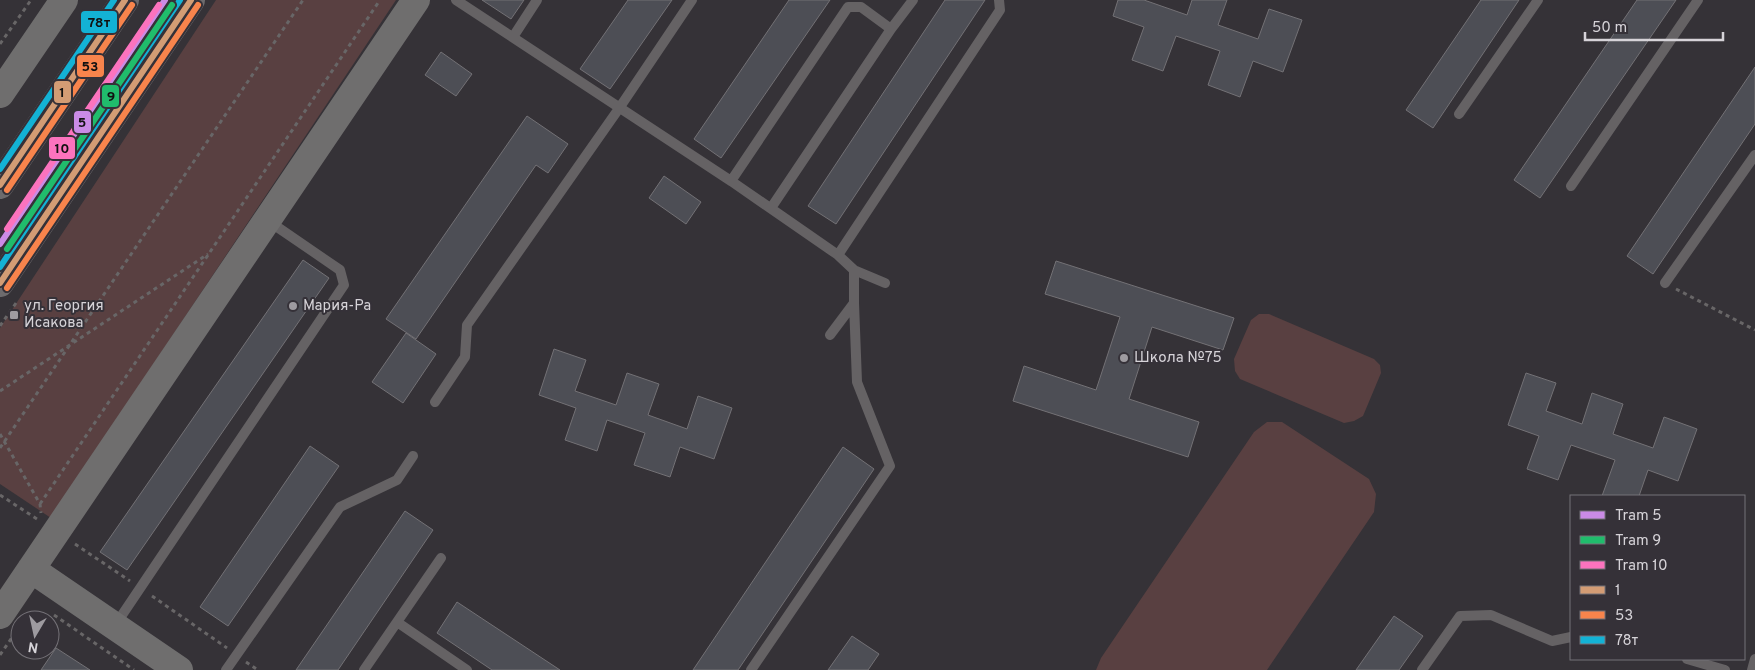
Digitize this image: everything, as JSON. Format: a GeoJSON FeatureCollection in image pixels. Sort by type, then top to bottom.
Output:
{"type":"FeatureCollection","features":[{"type":"Feature","properties":{"kind":"main road"},"geometry":{"type":"LineString","coordinates":[[0,185],[125,0]]}},
{"type":"Feature","properties":{"kind":"main road"},"geometry":{"type":"LineString","coordinates":[[8,293],[191,0]]}},
{"type":"Feature","properties":{"kind":"street"},"geometry":{"type":"LineString","coordinates":[[0,616],[266,219],[416,0]]}},
{"type":"Feature","properties":{"kind":"street"},"geometry":{"type":"LineString","coordinates":[[0,94],[58,2]]}},
{"type":"Feature","properties":{"kind":"street"},"geometry":{"type":"LineString","coordinates":[[31,569],[179,670]]}},
{"type":"Feature","properties":{"kind":"lane"},"geometry":{"type":"LineString","coordinates":[[456,0],[771,208],[838,255],[854,270],[885,283]]}},
{"type":"Feature","properties":{"kind":"lane"},"geometry":{"type":"LineString","coordinates":[[512,37],[537,0]]}},
{"type":"Feature","properties":{"kind":"lane"},"geometry":{"type":"LineString","coordinates":[[435,402],[465,357],[467,325],[620,107],[692,0]]}},
{"type":"Feature","properties":{"kind":"lane"},"geometry":{"type":"LineString","coordinates":[[771,208],[890,29],[913,0]]}},
{"type":"Feature","properties":{"kind":"lane"},"geometry":{"type":"LineString","coordinates":[[838,255],[1000,10],[999,0]]}},
{"type":"Feature","properties":{"kind":"lane"},"geometry":{"type":"LineString","coordinates":[[1459,114],[1538,0]]}},
{"type":"Feature","properties":{"kind":"lane"},"geometry":{"type":"LineString","coordinates":[[1571,186],[1698,0]]}},
{"type":"Feature","properties":{"kind":"lane"},"geometry":{"type":"LineString","coordinates":[[731,181],[848,7],[861,6],[890,29]]}},
{"type":"Feature","properties":{"kind":"lane"},"geometry":{"type":"LineString","coordinates":[[1665,283],[1755,155]]}},
{"type":"Feature","properties":{"kind":"lane"},"geometry":{"type":"LineString","coordinates":[[115,625],[344,285],[340,270],[266,219]]}},
{"type":"Feature","properties":{"kind":"lane"},"geometry":{"type":"LineString","coordinates":[[751,670],[890,466],[857,382],[854,270]]}},
{"type":"Feature","properties":{"kind":"lane"},"geometry":{"type":"LineString","coordinates":[[830,335],[854,303]]}},
{"type":"Feature","properties":{"kind":"lane"},"geometry":{"type":"LineString","coordinates":[[226,670],[340,507],[397,480],[412,456]]}},
{"type":"Feature","properties":{"kind":"lane"},"geometry":{"type":"LineString","coordinates":[[364,670],[441,558]]}},
{"type":"Feature","properties":{"kind":"lane"},"geometry":{"type":"LineString","coordinates":[[1422,670],[1460,616],[1491,615],[1552,641],[1570,637]]}},
{"type":"Feature","properties":{"kind":"lane"},"geometry":{"type":"LineString","coordinates":[[397,622],[467,670]]}},
{"type":"Feature","properties":{"kind":"lane"},"geometry":{"type":"LineString","coordinates":[[1752,670],[1755,659]]}},
{"type":"Feature","properties":{"kind":"lane"},"geometry":{"type":"LineString","coordinates":[[1690,660],[1725,670]]}},
{"type":"Feature","properties":{"kind":"path"},"geometry":{"type":"LineString","coordinates":[[0,44],[30,0]]}},
{"type":"Feature","properties":{"kind":"path"},"geometry":{"type":"LineString","coordinates":[[0,448],[303,0]]}},
{"type":"Feature","properties":{"kind":"path"},"geometry":{"type":"LineString","coordinates":[[40,504],[380,0]]}},
{"type":"Feature","properties":{"kind":"path"},"geometry":{"type":"LineString","coordinates":[[0,391],[211,252]]}},
{"type":"Feature","properties":{"kind":"path"},"geometry":{"type":"LineString","coordinates":[[1665,283],[1755,330]]}},
{"type":"Feature","properties":{"kind":"path"},"geometry":{"type":"LineString","coordinates":[[0,326],[8,293]]}},
{"type":"Feature","properties":{"kind":"path"},"geometry":{"type":"LineString","coordinates":[[0,434],[40,504],[42,523],[0,495]]}},
{"type":"Feature","properties":{"kind":"path"},"geometry":{"type":"LineString","coordinates":[[75,544],[258,670]]}},
{"type":"Feature","properties":{"kind":"path"},"geometry":{"type":"LineString","coordinates":[[60,619],[134,670]]}},
{"type":"Feature","properties":{"kind":"path"},"geometry":{"type":"LineString","coordinates":[[0,655],[10,640]]}},
{"type":"Feature","properties":{"kind":"shaded area"},"geometry":{"type":"Polygon","coordinates":[[[216,0],[396,0],[51,518],[0,484],[0,328],[216,0]]]}},
{"type":"Feature","properties":{"kind":"shaded area"},"geometry":{"type":"Polygon","coordinates":[[[1259,314],[1269,314],[1374,359],[1380,365],[1381,373],[1363,416],[1354,421],[1344,423],[1240,379],[1235,371],[1234,359],[1251,320],[1259,314]]]}},
{"type":"Feature","properties":{"kind":"shaded area"},"geometry":{"type":"Polygon","coordinates":[[[1267,422],[1282,422],[1369,479],[1376,494],[1374,512],[1267,670],[1096,670],[1101,658],[1254,432],[1267,422]]]}},
{"type":"Feature","properties":{"kind":"building"},"geometry":{"type":"Polygon","coordinates":[[[482,0],[524,0],[511,19],[482,0]]]}},
{"type":"Feature","properties":{"kind":"building"},"geometry":{"type":"Polygon","coordinates":[[[628,0],[672,0],[610,89],[580,69],[628,0]]]}},
{"type":"Feature","properties":{"kind":"building"},"geometry":{"type":"Polygon","coordinates":[[[789,0],[830,0],[721,158],[694,139],[789,0]]]}},
{"type":"Feature","properties":{"kind":"building"},"geometry":{"type":"Polygon","coordinates":[[[945,0],[985,0],[836,224],[808,206],[945,0]]]}},
{"type":"Feature","properties":{"kind":"building"},"geometry":{"type":"Polygon","coordinates":[[[1118,0],[1144,0],[1187,15],[1192,0],[1227,0],[1218,25],[1258,39],[1269,9],[1302,20],[1283,72],[1253,61],[1240,97],[1208,85],[1220,51],[1176,36],[1163,71],[1132,60],[1144,27],[1113,16],[1118,0]]]}},
{"type":"Feature","properties":{"kind":"building"},"geometry":{"type":"Polygon","coordinates":[[[1481,0],[1519,0],[1433,128],[1406,110],[1481,0]]]}},
{"type":"Feature","properties":{"kind":"building"},"geometry":{"type":"Polygon","coordinates":[[[1637,0],[1676,0],[1540,198],[1514,180],[1637,0]]]}},
{"type":"Feature","properties":{"kind":"building"},"geometry":{"type":"Polygon","coordinates":[[[441,52],[472,74],[456,96],[425,75],[441,52]]]}},
{"type":"Feature","properties":{"kind":"building"},"geometry":{"type":"Polygon","coordinates":[[[1755,67],[1755,124],[1653,274],[1627,256],[1755,67]]]}},
{"type":"Feature","properties":{"kind":"building"},"geometry":{"type":"Polygon","coordinates":[[[527,116],[568,144],[548,173],[536,165],[416,339],[386,319],[527,116]]]}},
{"type":"Feature","properties":{"kind":"building"},"geometry":{"type":"Polygon","coordinates":[[[664,176],[701,202],[686,224],[649,198],[664,176]]]}},
{"type":"Feature","properties":{"kind":"building"},"geometry":{"type":"Polygon","coordinates":[[[303,260],[329,278],[127,570],[100,552],[303,260]]]}},
{"type":"Feature","properties":{"kind":"building","name":"Школа №75"},"geometry":{"type":"Polygon","coordinates":[[[1056,261],[1234,318],[1223,350],[1152,327],[1129,399],[1199,422],[1188,457],[1013,401],[1024,366],[1096,390],[1120,317],[1045,294],[1056,261]]]}},
{"type":"Feature","properties":{"kind":"building"},"geometry":{"type":"Polygon","coordinates":[[[406,333],[436,354],[403,403],[372,382],[406,333]]]}},
{"type":"Feature","properties":{"kind":"building"},"geometry":{"type":"Polygon","coordinates":[[[554,349],[586,360],[575,391],[616,405],[627,373],[659,384],[648,415],[687,429],[698,396],[732,408],[714,459],[680,447],[670,477],[634,465],[645,433],[607,420],[597,451],[565,440],[576,408],[539,395],[554,349]]]}},
{"type":"Feature","properties":{"kind":"building"},"geometry":{"type":"Polygon","coordinates":[[[1526,373],[1556,383],[1546,411],[1582,424],[1592,393],[1623,404],[1613,434],[1653,448],[1664,417],[1697,429],[1678,481],[1648,470],[1639,495],[1602,495],[1615,460],[1571,445],[1558,480],[1527,469],[1539,436],[1508,425],[1526,373]]]}},
{"type":"Feature","properties":{"kind":"building"},"geometry":{"type":"Polygon","coordinates":[[[310,446],[339,466],[228,626],[200,607],[310,446]]]}},
{"type":"Feature","properties":{"kind":"building"},"geometry":{"type":"Polygon","coordinates":[[[843,447],[874,469],[738,670],[693,670],[843,447]]]}},
{"type":"Feature","properties":{"kind":"building"},"geometry":{"type":"Polygon","coordinates":[[[405,511],[433,530],[338,670],[296,670],[405,511]]]}},
{"type":"Feature","properties":{"kind":"building"},"geometry":{"type":"Polygon","coordinates":[[[457,602],[560,670],[492,670],[437,633],[457,602]]]}},
{"type":"Feature","properties":{"kind":"building"},"geometry":{"type":"Polygon","coordinates":[[[1394,616],[1423,636],[1399,670],[1356,670],[1394,616]]]}},
{"type":"Feature","properties":{"kind":"building"},"geometry":{"type":"Polygon","coordinates":[[[852,636],[879,654],[868,670],[828,670],[852,636]]]}},
{"type":"Feature","properties":{"kind":"building"},"geometry":{"type":"Polygon","coordinates":[[[60,651],[90,670],[41,670],[48,660],[60,660],[60,651]]]}},
{"type":"Feature","properties":{"kind":"tram line","name":"5"},"geometry":{"type":"LineString","coordinates":[[0,244],[165,0]]}},
{"type":"Feature","properties":{"kind":"tram line","name":"10"},"geometry":{"type":"LineString","coordinates":[[7,229],[159,5]]}},
{"type":"Feature","properties":{"kind":"tram line","name":"9"},"geometry":{"type":"LineString","coordinates":[[7,249],[172,5]]}},
{"type":"Feature","properties":{"kind":"transit line","name":"78т"},"geometry":{"type":"LineString","coordinates":[[0,169],[114,0]]}},
{"type":"Feature","properties":{"kind":"transit line","name":"1"},"geometry":{"type":"LineString","coordinates":[[0,185],[125,0]]}},
{"type":"Feature","properties":{"kind":"transit line","name":"78т"},"geometry":{"type":"LineString","coordinates":[[0,267],[180,0]]}},
{"type":"Feature","properties":{"kind":"transit line","name":"1"},"geometry":{"type":"LineString","coordinates":[[0,283],[191,0]]}},
{"type":"Feature","properties":{"kind":"transit line","name":"53"},"geometry":{"type":"LineString","coordinates":[[7,190],[132,5]]}},
{"type":"Feature","properties":{"kind":"transit line","name":"53"},"geometry":{"type":"LineString","coordinates":[[7,288],[198,5]]}},
{"type":"Feature","properties":{"kind":"place","name":"Мария-Ра"},"geometry":{"type":"Point","coordinates":[293,306]}},
{"type":"Feature","properties":{"kind":"place","name":"ул. Георгия Исакова"},"geometry":{"type":"Point","coordinates":[14,315]}},
{"type":"Feature","properties":{"kind":"place","name":"Школа №75"},"geometry":{"type":"Point","coordinates":[1124,358]}}]}
